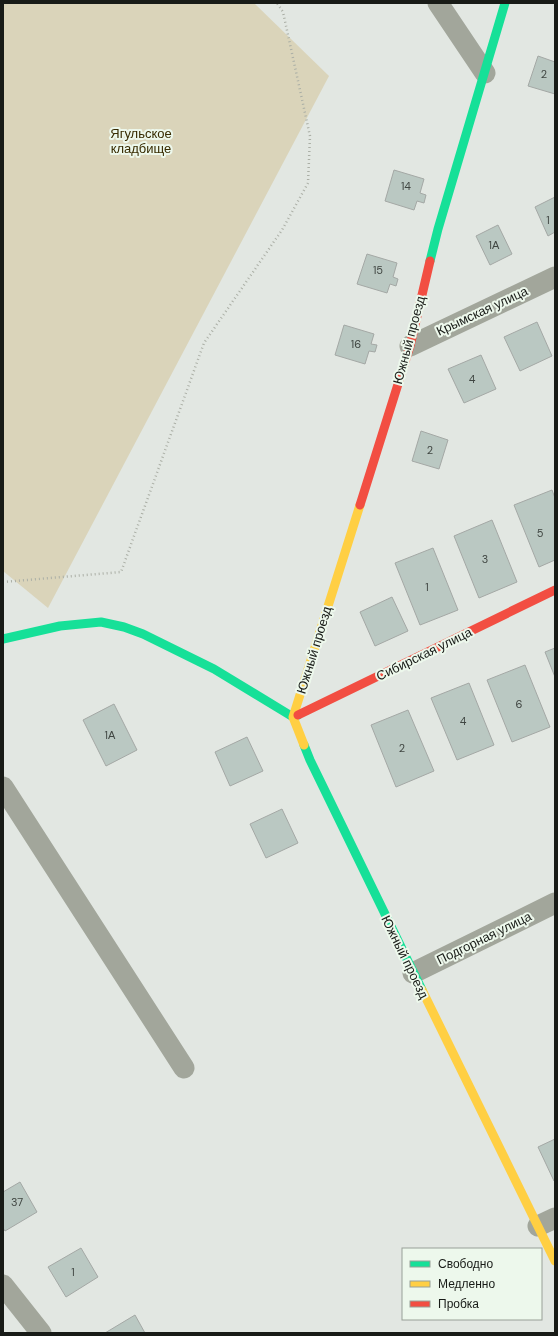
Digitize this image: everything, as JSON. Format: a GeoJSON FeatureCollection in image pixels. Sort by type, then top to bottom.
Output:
{"type":"FeatureCollection","features":[{"type":"Feature","properties":{"kind":"street"},"geometry":{"type":"LineString","coordinates":[[438,3],[485,73]]}},
{"type":"Feature","properties":{"kind":"street","name":"Южный проезд"},"geometry":{"type":"LineString","coordinates":[[505,3],[438,229],[410,346],[292,717],[310,760],[413,973],[546,1222],[555,1261]]}},
{"type":"Feature","properties":{"kind":"street","name":"Крымская улица"},"geometry":{"type":"LineString","coordinates":[[410,346],[555,277]]}},
{"type":"Feature","properties":{"kind":"street","name":"Сибирская улица"},"geometry":{"type":"LineString","coordinates":[[292,717],[555,590]]}},
{"type":"Feature","properties":{"kind":"street"},"geometry":{"type":"LineString","coordinates":[[3,639],[67,625],[101,622],[124,627],[143,634],[214,669],[292,717]]}},
{"type":"Feature","properties":{"kind":"street"},"geometry":{"type":"LineString","coordinates":[[3,787],[184,1068]]}},
{"type":"Feature","properties":{"kind":"street","name":"Подгорная улица"},"geometry":{"type":"LineString","coordinates":[[413,973],[555,903]]}},
{"type":"Feature","properties":{"kind":"street"},"geometry":{"type":"LineString","coordinates":[[3,1285],[41,1333]]}},
{"type":"Feature","properties":{"kind":"path"},"geometry":{"type":"LineString","coordinates":[[3,582],[121,572],[204,343],[282,230],[308,183],[310,136],[283,12],[277,3]]}},
{"type":"Feature","properties":{"kind":"green space","name":"Ягульское кладбище"},"geometry":{"type":"Polygon","coordinates":[[[3,3],[254,3],[329,76],[48,608],[3,571],[3,3]]]}},
{"type":"Feature","properties":{"kind":"building"},"geometry":{"type":"Polygon","coordinates":[[[538,56],[555,62],[555,94],[528,86],[538,56]]]}},
{"type":"Feature","properties":{"kind":"building"},"geometry":{"type":"Polygon","coordinates":[[[394,170],[424,179],[420,193],[426,195],[424,203],[417,201],[414,210],[385,201],[394,170]]]}},
{"type":"Feature","properties":{"kind":"building"},"geometry":{"type":"Polygon","coordinates":[[[555,197],[555,232],[548,236],[535,207],[555,197]]]}},
{"type":"Feature","properties":{"kind":"building"},"geometry":{"type":"Polygon","coordinates":[[[498,225],[512,254],[490,265],[476,236],[498,225]]]}},
{"type":"Feature","properties":{"kind":"building"},"geometry":{"type":"Polygon","coordinates":[[[367,254],[397,263],[393,277],[398,279],[396,286],[390,284],[387,293],[357,284],[367,254]]]}},
{"type":"Feature","properties":{"kind":"building"},"geometry":{"type":"Polygon","coordinates":[[[537,322],[552,356],[520,371],[504,337],[537,322]]]}},
{"type":"Feature","properties":{"kind":"building"},"geometry":{"type":"Polygon","coordinates":[[[344,325],[374,334],[371,344],[377,345],[375,352],[369,351],[365,364],[335,355],[344,325]]]}},
{"type":"Feature","properties":{"kind":"building"},"geometry":{"type":"Polygon","coordinates":[[[481,355],[496,389],[464,403],[448,369],[481,355]]]}},
{"type":"Feature","properties":{"kind":"building"},"geometry":{"type":"Polygon","coordinates":[[[421,431],[448,440],[439,469],[412,461],[421,431]]]}},
{"type":"Feature","properties":{"kind":"building"},"geometry":{"type":"Polygon","coordinates":[[[552,490],[555,498],[555,560],[539,567],[514,505],[552,490]]]}},
{"type":"Feature","properties":{"kind":"building"},"geometry":{"type":"Polygon","coordinates":[[[492,520],[517,582],[479,598],[454,536],[492,520]]]}},
{"type":"Feature","properties":{"kind":"building"},"geometry":{"type":"Polygon","coordinates":[[[433,548],[458,610],[420,625],[395,563],[433,548]]]}},
{"type":"Feature","properties":{"kind":"building"},"geometry":{"type":"Polygon","coordinates":[[[392,597],[408,631],[375,646],[360,612],[392,597]]]}},
{"type":"Feature","properties":{"kind":"building"},"geometry":{"type":"Polygon","coordinates":[[[555,648],[555,677],[545,652],[555,648]]]}},
{"type":"Feature","properties":{"kind":"building"},"geometry":{"type":"Polygon","coordinates":[[[525,665],[550,727],[512,742],[487,680],[525,665]]]}},
{"type":"Feature","properties":{"kind":"building"},"geometry":{"type":"Polygon","coordinates":[[[469,683],[494,745],[457,760],[431,698],[469,683]]]}},
{"type":"Feature","properties":{"kind":"building"},"geometry":{"type":"Polygon","coordinates":[[[114,704],[137,750],[106,766],[83,720],[114,704]]]}},
{"type":"Feature","properties":{"kind":"building"},"geometry":{"type":"Polygon","coordinates":[[[408,710],[434,771],[396,787],[371,725],[408,710]]]}},
{"type":"Feature","properties":{"kind":"building"},"geometry":{"type":"Polygon","coordinates":[[[247,737],[263,771],[230,786],[215,752],[247,737]]]}},
{"type":"Feature","properties":{"kind":"building"},"geometry":{"type":"Polygon","coordinates":[[[282,809],[298,843],[266,858],[250,824],[282,809]]]}},
{"type":"Feature","properties":{"kind":"building"},"geometry":{"type":"Polygon","coordinates":[[[555,1139],[555,1180],[554,1181],[538,1147],[555,1139]]]}},
{"type":"Feature","properties":{"kind":"building"},"geometry":{"type":"Polygon","coordinates":[[[20,1182],[37,1212],[5,1231],[3,1228],[3,1192],[20,1182]]]}},
{"type":"Feature","properties":{"kind":"building"},"geometry":{"type":"Polygon","coordinates":[[[81,1248],[98,1277],[66,1297],[48,1267],[81,1248]]]}},
{"type":"Feature","properties":{"kind":"building"},"geometry":{"type":"Polygon","coordinates":[[[135,1315],[145,1333],[105,1333],[135,1315]]]}},
{"type":"Feature","properties":{"kind":"traffic: fast"},"geometry":{"type":"LineString","coordinates":[[430,261],[438,229],[505,3]]}},
{"type":"Feature","properties":{"kind":"traffic: fast"},"geometry":{"type":"LineString","coordinates":[[3,639],[60,626],[101,622],[124,627],[143,634],[214,669],[293,717],[298,715]]}},
{"type":"Feature","properties":{"kind":"traffic: fast"},"geometry":{"type":"LineString","coordinates":[[304,745],[422,990]]}},
{"type":"Feature","properties":{"kind":"traffic: slow"},"geometry":{"type":"LineString","coordinates":[[304,745],[293,717],[360,505]]}},
{"type":"Feature","properties":{"kind":"traffic: slow"},"geometry":{"type":"LineString","coordinates":[[422,990],[555,1261]]}},
{"type":"Feature","properties":{"kind":"traffic: jam"},"geometry":{"type":"LineString","coordinates":[[360,505],[410,346],[430,261]]}},
{"type":"Feature","properties":{"kind":"traffic: jam"},"geometry":{"type":"LineString","coordinates":[[298,715],[555,590]]}}]}
